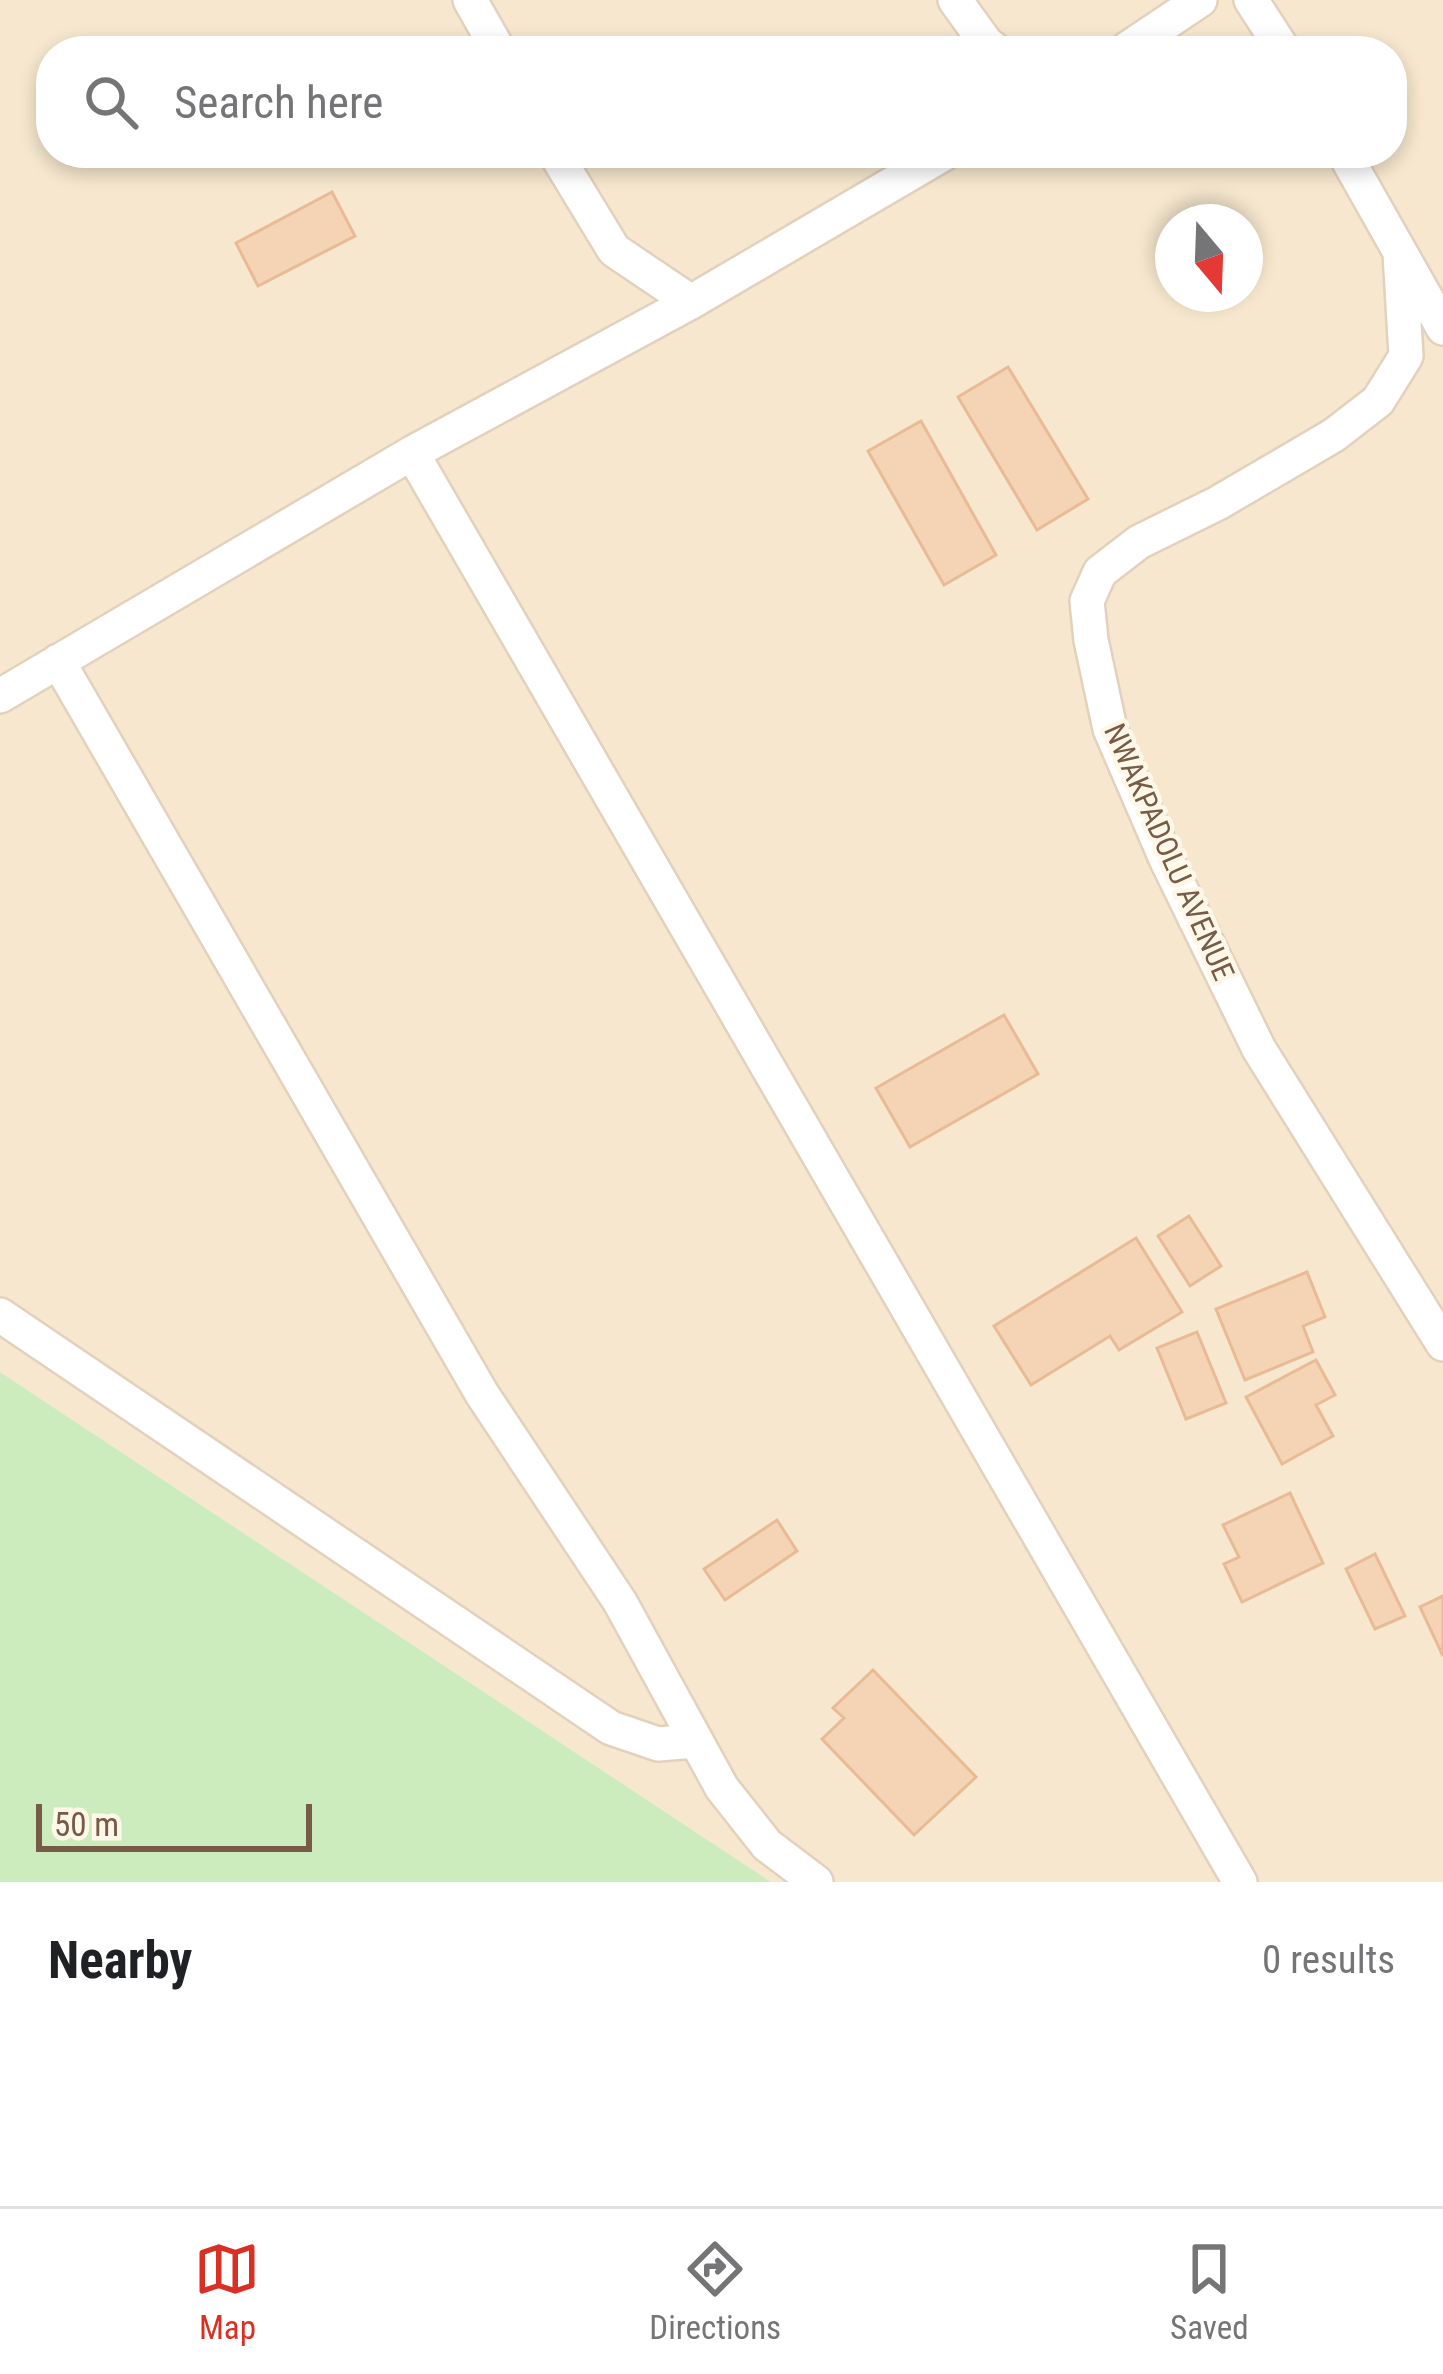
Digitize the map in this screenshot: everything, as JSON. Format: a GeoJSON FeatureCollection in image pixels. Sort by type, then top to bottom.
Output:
{"type":"FeatureCollection","features":[{"type":"Feature","properties":{"kind":"street"},"geometry":{"type":"LineString","coordinates":[[470,0],[490,36]]}},
{"type":"Feature","properties":{"kind":"street"},"geometry":{"type":"LineString","coordinates":[[955,0],[981,36]]}},
{"type":"Feature","properties":{"kind":"street"},"geometry":{"type":"LineString","coordinates":[[1146,36],[1200,0]]}},
{"type":"Feature","properties":{"kind":"street"},"geometry":{"type":"LineString","coordinates":[[1251,0],[1274,36]]}},
{"type":"Feature","properties":{"kind":"street"},"geometry":{"type":"LineString","coordinates":[[564,168],[614,250],[691,302]]}},
{"type":"Feature","properties":{"kind":"street"},"geometry":{"type":"LineString","coordinates":[[0,696],[412,453],[691,302],[919,168]]}},
{"type":"Feature","properties":{"kind":"street"},"geometry":{"type":"LineString","coordinates":[[1352,168],[1443,328]]}},
{"type":"Feature","properties":{"kind":"street","name":"NWAKPADOLU AVENUE"},"geometry":{"type":"LineString","coordinates":[[1400,254],[1406,356],[1378,401],[1334,435],[1218,503],[1139,542],[1100,572],[1087,601],[1110,729],[1167,861],[1259,1049],[1443,1344]]}},
{"type":"Feature","properties":{"kind":"street"},"geometry":{"type":"LineString","coordinates":[[412,453],[1240,1882]]}},
{"type":"Feature","properties":{"kind":"street"},"geometry":{"type":"LineString","coordinates":[[58,661],[482,1394],[620,1602],[722,1788],[767,1845],[816,1882]]}},
{"type":"Feature","properties":{"kind":"street"},"geometry":{"type":"LineString","coordinates":[[0,1315],[611,1728],[658,1744],[696,1741]]}},
{"type":"Feature","properties":{"kind":"shaded area"},"geometry":{"type":"Polygon","coordinates":[[[0,0],[1443,0],[1443,1882],[771,1882],[0,1372],[0,0]]]}},
{"type":"Feature","properties":{"kind":"green space"},"geometry":{"type":"Polygon","coordinates":[[[0,1372],[771,1882],[0,1882],[0,1372]]]}},
{"type":"Feature","properties":{"kind":"building"},"geometry":{"type":"Polygon","coordinates":[[[332,192],[355,236],[258,286],[236,243],[332,192]]]}},
{"type":"Feature","properties":{"kind":"building"},"geometry":{"type":"Polygon","coordinates":[[[1008,367],[1088,499],[1037,530],[958,397],[1008,367]]]}},
{"type":"Feature","properties":{"kind":"building"},"geometry":{"type":"Polygon","coordinates":[[[921,421],[996,555],[944,585],[868,451],[921,421]]]}},
{"type":"Feature","properties":{"kind":"building"},"geometry":{"type":"Polygon","coordinates":[[[1004,1015],[1038,1074],[910,1147],[876,1088],[1004,1015]]]}},
{"type":"Feature","properties":{"kind":"building"},"geometry":{"type":"Polygon","coordinates":[[[1189,1216],[1221,1266],[1190,1286],[1158,1236],[1189,1216]]]}},
{"type":"Feature","properties":{"kind":"building"},"geometry":{"type":"Polygon","coordinates":[[[1136,1238],[1182,1312],[1119,1350],[1110,1336],[1031,1385],[994,1326],[1136,1238]]]}},
{"type":"Feature","properties":{"kind":"building"},"geometry":{"type":"Polygon","coordinates":[[[1307,1272],[1325,1317],[1303,1326],[1313,1352],[1245,1380],[1216,1309],[1307,1272]]]}},
{"type":"Feature","properties":{"kind":"building"},"geometry":{"type":"Polygon","coordinates":[[[1197,1332],[1226,1403],[1186,1419],[1157,1348],[1197,1332]]]}},
{"type":"Feature","properties":{"kind":"building"},"geometry":{"type":"Polygon","coordinates":[[[1316,1360],[1335,1395],[1316,1405],[1333,1436],[1282,1464],[1246,1397],[1316,1360]]]}},
{"type":"Feature","properties":{"kind":"building"},"geometry":{"type":"Polygon","coordinates":[[[1290,1493],[1323,1563],[1242,1602],[1224,1564],[1239,1557],[1223,1525],[1290,1493]]]}},
{"type":"Feature","properties":{"kind":"building"},"geometry":{"type":"Polygon","coordinates":[[[777,1520],[797,1551],[725,1600],[704,1569],[777,1520]]]}},
{"type":"Feature","properties":{"kind":"building"},"geometry":{"type":"Polygon","coordinates":[[[1375,1554],[1405,1616],[1375,1629],[1346,1569],[1375,1554]]]}},
{"type":"Feature","properties":{"kind":"building"},"geometry":{"type":"Polygon","coordinates":[[[1443,1596],[1443,1656],[1420,1607],[1443,1596]]]}},
{"type":"Feature","properties":{"kind":"building"},"geometry":{"type":"Polygon","coordinates":[[[873,1670],[976,1777],[914,1835],[822,1739],[844,1718],[833,1708],[873,1670]]]}}]}
